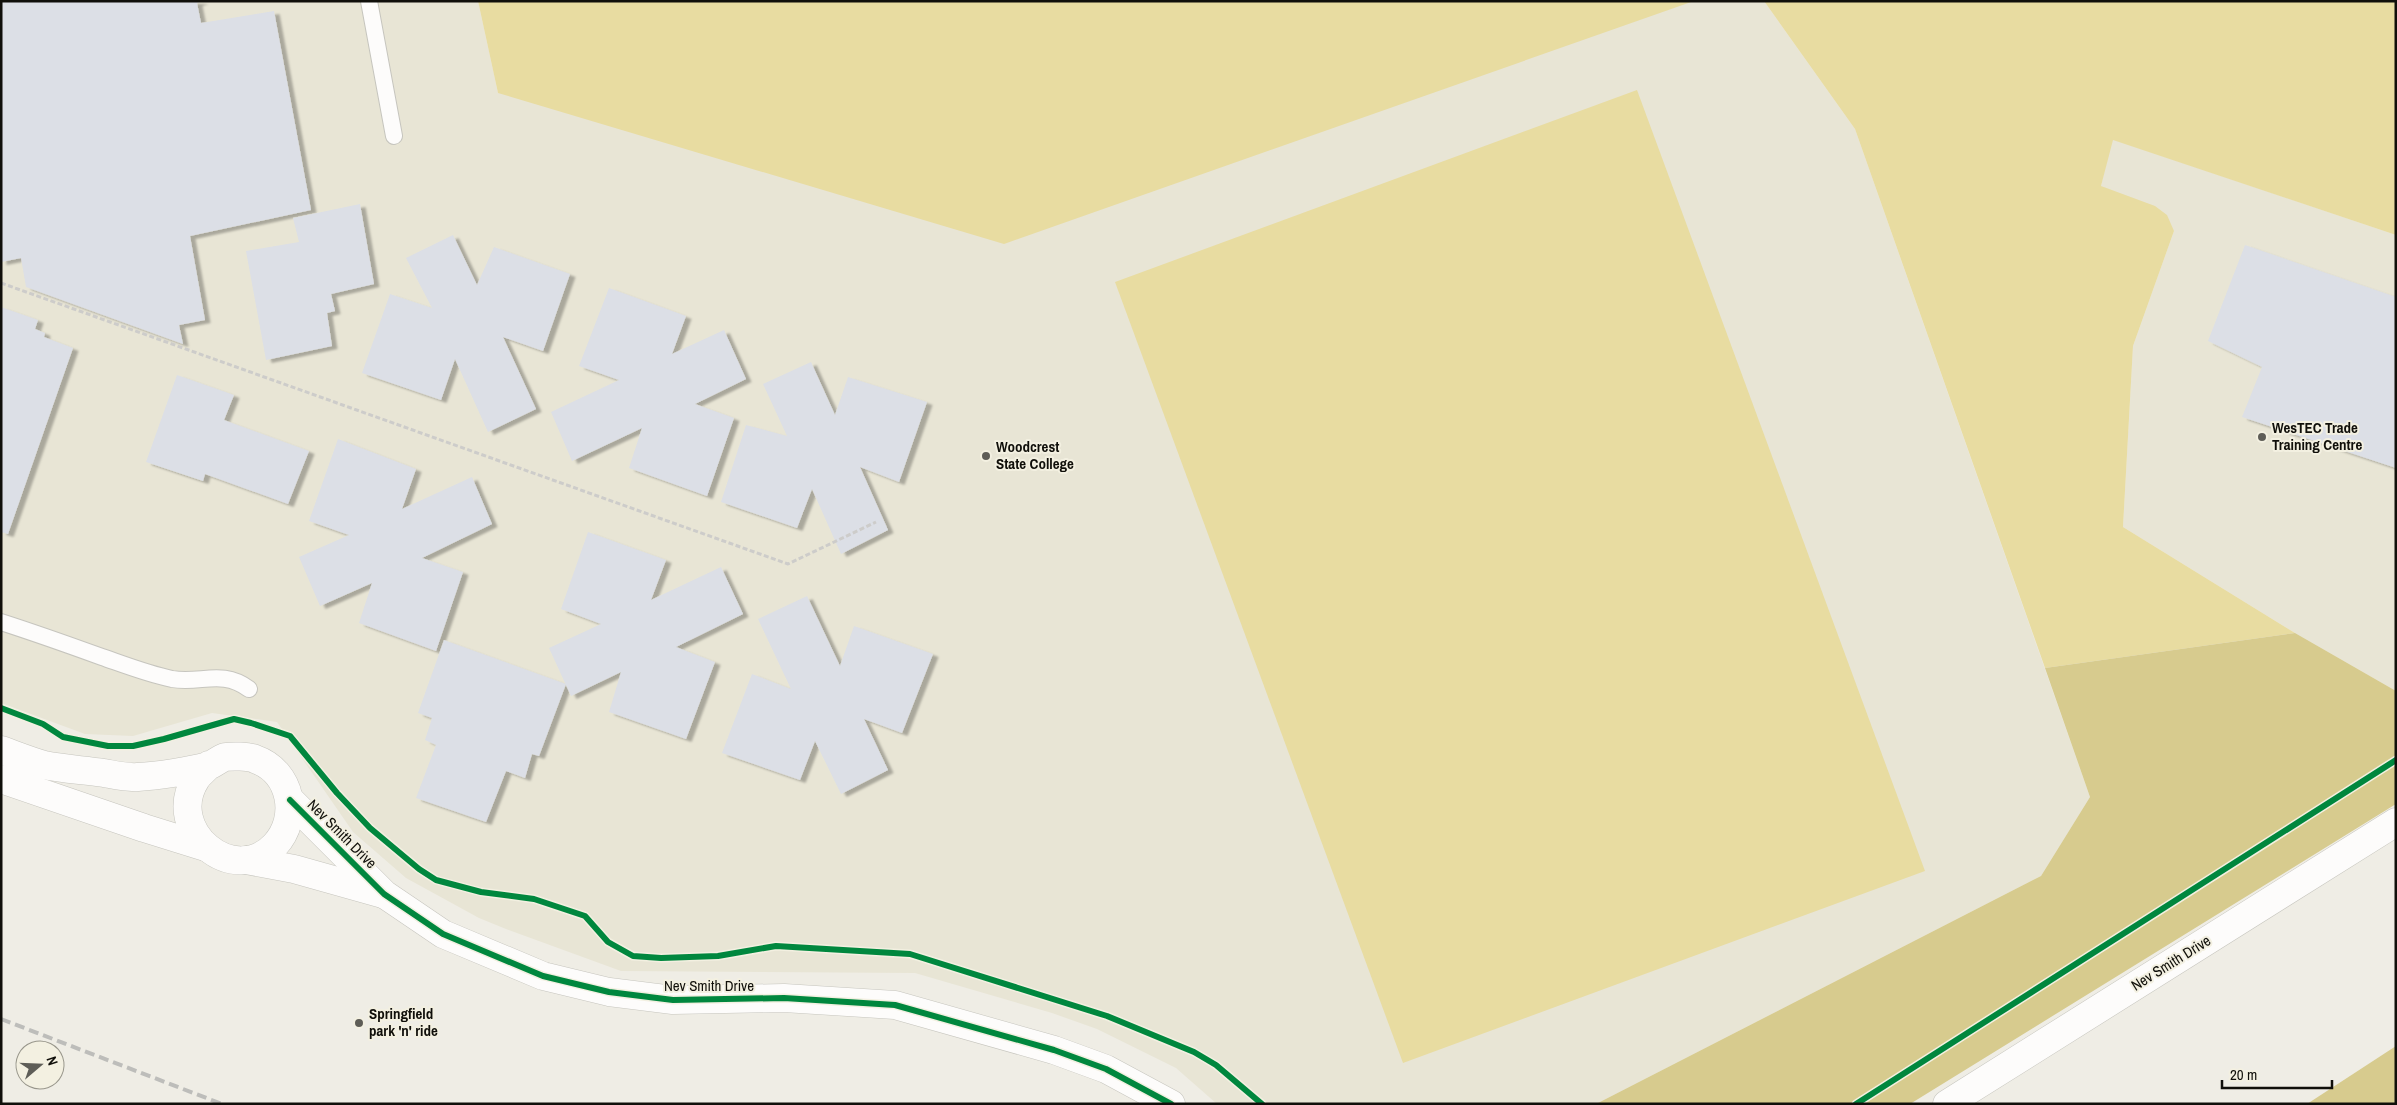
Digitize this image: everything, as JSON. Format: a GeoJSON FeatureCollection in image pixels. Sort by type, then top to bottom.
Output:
{"type":"FeatureCollection","features":[{"type":"Feature","properties":{"kind":"street","name":"Nev Smith Drive"},"geometry":{"type":"LineString","coordinates":[[1,750],[44,764],[136,778],[209,766]]}},
{"type":"Feature","properties":{"kind":"street","name":"Nev Smith Drive"},"geometry":{"type":"LineString","coordinates":[[246,860],[259,856],[274,846],[285,832],[290,818],[290,800],[282,779],[270,766],[254,758],[226,757],[209,766],[196,779],[189,796],[188,816],[194,833],[205,847],[215,854],[228,859],[246,860],[294,870],[384,894]]}},
{"type":"Feature","properties":{"kind":"street","name":"Nev Smith Drive"},"geometry":{"type":"LineString","coordinates":[[1,779],[205,847]]}},
{"type":"Feature","properties":{"kind":"street","name":"Nev Smith Drive"},"geometry":{"type":"LineString","coordinates":[[290,800],[384,894],[442,934],[543,976],[609,992],[673,1000],[784,998],[895,1005],[1054,1050],[1106,1069],[1171,1104]]}},
{"type":"Feature","properties":{"kind":"street","name":"Nev Smith Drive"},"geometry":{"type":"LineString","coordinates":[[1947,1104],[2396,822]]}},
{"type":"Feature","properties":{"kind":"lane"},"geometry":{"type":"LineString","coordinates":[[368,1],[394,136]]}},
{"type":"Feature","properties":{"kind":"lane"},"geometry":{"type":"LineString","coordinates":[[1,622],[144,672],[172,679],[228,678],[240,682],[248,689]]}},
{"type":"Feature","properties":{"kind":"path"},"geometry":{"type":"LineString","coordinates":[[1,283],[788,564],[876,522]]}},
{"type":"Feature","properties":{"kind":"shaded area","name":"Woodcrest State College"},"geometry":{"type":"Polygon","coordinates":[[[1,1],[478,1],[498,93],[1694,1],[1764,1],[1855,129],[2090,797],[2041,876],[1596,1104],[1217,1104],[1176,1068],[1097,1029],[1052,1013],[915,973],[621,971],[506,929],[479,918],[406,878],[353,832],[277,722],[212,713],[133,736],[85,734],[1,703],[1,1]]]}},
{"type":"Feature","properties":{"kind":"shaded area"},"geometry":{"type":"Polygon","coordinates":[[[478,1],[1694,1],[1004,244],[498,93],[478,1]]]}},
{"type":"Feature","properties":{"kind":"shaded area"},"geometry":{"type":"Polygon","coordinates":[[[1764,1],[2396,1],[2396,235],[2113,140],[2101,186],[2155,206],[2167,215],[2174,231],[2133,346],[2123,527],[2295,633],[2045,668],[1855,129],[1764,1]]]}},
{"type":"Feature","properties":{"kind":"shaded area"},"geometry":{"type":"Polygon","coordinates":[[[1637,90],[1925,871],[1403,1063],[1115,282],[1637,90]]]}},
{"type":"Feature","properties":{"kind":"shaded area","name":"WesTEC Trade Training Centre"},"geometry":{"type":"Polygon","coordinates":[[[2112,139],[2396,235],[2396,691],[2295,633],[2123,527],[2133,346],[2174,231],[2101,186],[2112,139]]]}},
{"type":"Feature","properties":{"kind":"shaded area"},"geometry":{"type":"Polygon","coordinates":[[[2295,633],[2396,691],[2396,804],[1910,1104],[1596,1104],[2041,876],[2090,797],[2045,668],[2295,633]]]}},
{"type":"Feature","properties":{"kind":"shaded area"},"geometry":{"type":"Polygon","coordinates":[[[2396,1046],[2396,1104],[2307,1104],[2396,1046]]]}},
{"type":"Feature","properties":{"kind":"building"},"geometry":{"type":"Polygon","coordinates":[[[1,1],[203,1],[197,3],[201,23],[274,11],[311,210],[190,236],[205,320],[179,325],[183,344],[26,287],[21,258],[1,262],[1,1]]]}},
{"type":"Feature","properties":{"kind":"building"},"geometry":{"type":"Polygon","coordinates":[[[360,204],[374,284],[331,294],[335,311],[327,313],[332,346],[266,360],[246,251],[299,242],[293,218],[360,204]]]}},
{"type":"Feature","properties":{"kind":"building"},"geometry":{"type":"Polygon","coordinates":[[[453,235],[477,285],[494,247],[570,274],[543,351],[503,337],[536,409],[488,432],[455,359],[441,400],[362,373],[390,294],[432,308],[406,258],[453,235]]]}},
{"type":"Feature","properties":{"kind":"building"},"geometry":{"type":"Polygon","coordinates":[[[2245,245],[2396,297],[2396,468],[2242,417],[2262,367],[2208,341],[2245,245]]]}},
{"type":"Feature","properties":{"kind":"building"},"geometry":{"type":"Polygon","coordinates":[[[609,288],[686,316],[672,354],[724,330],[746,379],[695,404],[734,418],[707,496],[629,468],[642,428],[572,461],[551,412],[619,380],[579,366],[609,288]]]}},
{"type":"Feature","properties":{"kind":"building"},"geometry":{"type":"Polygon","coordinates":[[[1,307],[38,320],[35,329],[45,333],[44,337],[73,348],[8,534],[1,532],[1,307]]]}},
{"type":"Feature","properties":{"kind":"building"},"geometry":{"type":"Polygon","coordinates":[[[811,362],[835,415],[848,377],[927,402],[899,482],[860,467],[888,530],[841,554],[812,489],[797,528],[721,502],[746,425],[787,436],[763,384],[811,362]]]}},
{"type":"Feature","properties":{"kind":"building"},"geometry":{"type":"Polygon","coordinates":[[[177,375],[234,395],[224,420],[309,451],[288,504],[205,474],[203,481],[146,462],[177,375]]]}},
{"type":"Feature","properties":{"kind":"building"},"geometry":{"type":"Polygon","coordinates":[[[338,439],[416,469],[402,509],[472,477],[492,524],[422,558],[463,572],[436,651],[359,623],[372,583],[320,606],[299,557],[349,535],[309,521],[338,439]]]}},
{"type":"Feature","properties":{"kind":"building"},"geometry":{"type":"Polygon","coordinates":[[[588,532],[666,560],[651,600],[721,567],[743,614],[676,647],[715,662],[686,739],[609,712],[621,672],[571,696],[549,648],[601,624],[561,609],[588,532]]]}},
{"type":"Feature","properties":{"kind":"building"},"geometry":{"type":"Polygon","coordinates":[[[807,596],[840,666],[854,626],[933,654],[902,733],[864,719],[888,770],[841,794],[815,741],[800,780],[722,753],[752,674],[791,689],[758,619],[807,596]]]}},
{"type":"Feature","properties":{"kind":"building"},"geometry":{"type":"Polygon","coordinates":[[[444,640],[566,684],[539,756],[532,754],[525,778],[506,771],[486,822],[416,798],[436,745],[425,740],[432,718],[418,713],[444,640]]]}},
{"type":"Feature","properties":{"kind":"railway"},"geometry":{"type":"LineString","coordinates":[[1,1019],[222,1104]]}},
{"type":"Feature","properties":{"kind":"cycle path"},"geometry":{"type":"LineString","coordinates":[[1,708],[43,724],[63,737],[108,746],[133,746],[234,719],[251,723],[290,736],[337,793],[370,828],[419,869],[436,880],[481,892],[534,899],[585,916],[608,942],[633,956],[661,958],[718,956],[776,946],[910,954],[1107,1016],[1194,1052],[1216,1065],[1262,1104]]}},
{"type":"Feature","properties":{"kind":"cycle path"},"geometry":{"type":"LineString","coordinates":[[1856,1104],[2396,760]]}},
{"type":"Feature","properties":{"kind":"cycle path"},"geometry":{"type":"LineString","coordinates":[[290,800],[384,894],[443,934],[543,976],[609,992],[673,1000],[784,998],[895,1005],[1054,1050],[1106,1069],[1171,1104]]}},
{"type":"Feature","properties":{"kind":"place","name":"WesTEC Trade Training Centre"},"geometry":{"type":"Point","coordinates":[2262,437]}},
{"type":"Feature","properties":{"kind":"place","name":"Woodcrest State College"},"geometry":{"type":"Point","coordinates":[986,456]}},
{"type":"Feature","properties":{"kind":"place","name":"Springfield park 'n' ride"},"geometry":{"type":"Point","coordinates":[359,1023]}}]}
